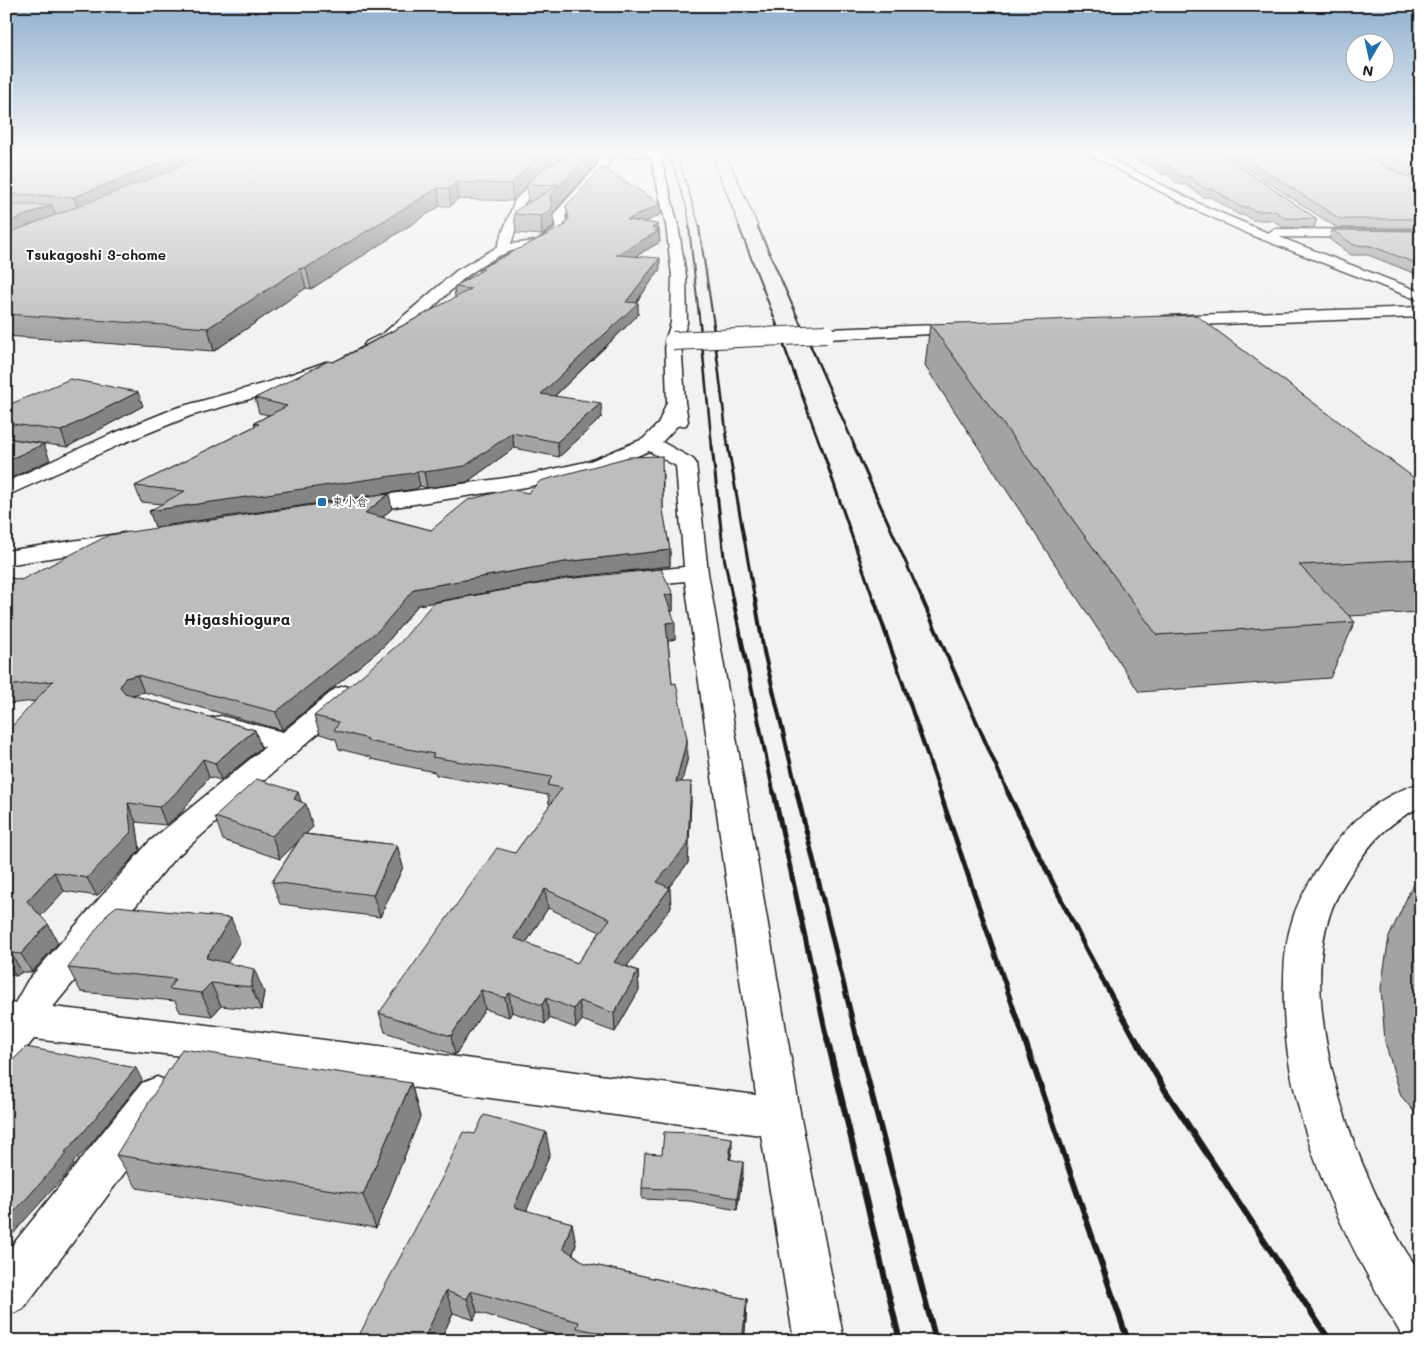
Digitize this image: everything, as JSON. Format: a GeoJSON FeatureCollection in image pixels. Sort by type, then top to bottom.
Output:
{"type":"FeatureCollection","features":[{"type":"Feature","properties":{"kind":"street"},"geometry":{"type":"LineString","coordinates":[[503,249],[515,214]]}},
{"type":"Feature","properties":{"kind":"street"},"geometry":{"type":"LineString","coordinates":[[358,352],[390,336],[461,274],[503,249],[533,246],[557,234],[562,229],[560,214]]}},
{"type":"Feature","properties":{"kind":"street"},"geometry":{"type":"LineString","coordinates":[[669,214],[678,276],[679,323],[673,341],[676,402],[686,463],[696,573],[780,1118],[819,1341]]}},
{"type":"Feature","properties":{"kind":"street"},"geometry":{"type":"LineString","coordinates":[[1214,214],[1421,297]]}},
{"type":"Feature","properties":{"kind":"street"},"geometry":{"type":"LineString","coordinates":[[1317,222],[1333,233]]}},
{"type":"Feature","properties":{"kind":"street"},"geometry":{"type":"LineString","coordinates":[[1255,232],[1421,234]]}},
{"type":"Feature","properties":{"kind":"street"},"geometry":{"type":"LineString","coordinates":[[1284,232],[1402,275]]}},
{"type":"Feature","properties":{"kind":"street"},"geometry":{"type":"LineString","coordinates":[[1145,322],[1417,312]]}},
{"type":"Feature","properties":{"kind":"street"},"geometry":{"type":"LineString","coordinates":[[673,341],[986,328]]}},
{"type":"Feature","properties":{"kind":"street"},"geometry":{"type":"LineString","coordinates":[[6,490],[79,456],[183,412],[275,386],[342,360]]}},
{"type":"Feature","properties":{"kind":"street"},"geometry":{"type":"LineString","coordinates":[[331,509],[560,475],[615,460],[650,444],[667,426],[676,402]]}},
{"type":"Feature","properties":{"kind":"street"},"geometry":{"type":"LineString","coordinates":[[650,444],[686,463]]}},
{"type":"Feature","properties":{"kind":"street"},"geometry":{"type":"LineString","coordinates":[[42,450],[79,456]]}},
{"type":"Feature","properties":{"kind":"street"},"geometry":{"type":"LineString","coordinates":[[6,558],[149,537]]}},
{"type":"Feature","properties":{"kind":"street"},"geometry":{"type":"LineString","coordinates":[[596,584],[696,573]]}},
{"type":"Feature","properties":{"kind":"street"},"geometry":{"type":"LineString","coordinates":[[12,1028],[161,851],[367,676]]}},
{"type":"Feature","properties":{"kind":"street"},"geometry":{"type":"LineString","coordinates":[[197,718],[287,743]]}},
{"type":"Feature","properties":{"kind":"street"},"geometry":{"type":"LineString","coordinates":[[1421,794],[1392,807],[1368,828],[1337,865],[1314,908],[1305,944],[1301,980],[1307,1051],[1313,1082],[1332,1142],[1362,1216],[1382,1257],[1421,1322]]}},
{"type":"Feature","properties":{"kind":"street"},"geometry":{"type":"LineString","coordinates":[[12,1028],[199,1041],[780,1118]]}},
{"type":"Feature","properties":{"kind":"street"},"geometry":{"type":"LineString","coordinates":[[6,1292],[199,1041]]}},
{"type":"Feature","properties":{"kind":"building"},"geometry":{"type":"Polygon","coordinates":[[[6,214],[29,214],[6,223],[6,214]]]}},
{"type":"Feature","properties":{"kind":"building"},"geometry":{"type":"Polygon","coordinates":[[[58,214],[395,214],[306,268],[301,268],[208,328],[6,314],[6,234],[58,214]]]}},
{"type":"Feature","properties":{"kind":"building"},"geometry":{"type":"Polygon","coordinates":[[[514,214],[544,214],[541,216],[514,214]]]}},
{"type":"Feature","properties":{"kind":"building"},"geometry":{"type":"Polygon","coordinates":[[[568,214],[640,214],[627,220],[658,224],[652,228],[659,229],[655,231],[659,231],[616,255],[660,258],[626,302],[638,303],[541,394],[601,403],[557,442],[512,433],[465,466],[424,472],[417,471],[149,511],[185,491],[135,486],[259,424],[254,423],[287,406],[255,398],[328,361],[333,362],[348,355],[471,289],[454,287],[484,269],[479,269],[566,225],[564,225],[569,218],[568,214]]]}},
{"type":"Feature","properties":{"kind":"building"},"geometry":{"type":"Polygon","coordinates":[[[1279,214],[1309,214],[1317,219],[1285,218],[1279,214]]]}},
{"type":"Feature","properties":{"kind":"building"},"geometry":{"type":"Polygon","coordinates":[[[1332,214],[1421,214],[1421,219],[1340,219],[1332,214]]]}},
{"type":"Feature","properties":{"kind":"building"},"geometry":{"type":"Polygon","coordinates":[[[1332,230],[1421,231],[1421,265],[1371,246],[1354,245],[1332,230]]]}},
{"type":"Feature","properties":{"kind":"building"},"geometry":{"type":"Polygon","coordinates":[[[1196,315],[1421,483],[1421,559],[1299,565],[1355,622],[1157,635],[930,324],[1196,315]]]}},
{"type":"Feature","properties":{"kind":"building"},"geometry":{"type":"Polygon","coordinates":[[[70,379],[138,392],[61,431],[6,423],[6,406],[70,379]]]}},
{"type":"Feature","properties":{"kind":"building"},"geometry":{"type":"Polygon","coordinates":[[[6,438],[44,444],[6,461],[6,438]]]}},
{"type":"Feature","properties":{"kind":"building"},"geometry":{"type":"Polygon","coordinates":[[[662,456],[663,510],[670,550],[565,562],[414,589],[380,629],[276,712],[137,675],[125,678],[120,687],[125,693],[255,730],[215,763],[203,759],[174,795],[159,807],[128,803],[131,832],[87,878],[54,872],[27,901],[48,924],[21,954],[11,953],[6,956],[6,733],[53,681],[6,686],[6,577],[21,580],[109,535],[389,494],[365,513],[431,530],[468,500],[509,489],[528,493],[540,481],[629,457],[662,456]]]}},
{"type":"Feature","properties":{"kind":"building"},"geometry":{"type":"Polygon","coordinates":[[[661,569],[673,594],[665,595],[675,622],[666,623],[672,684],[676,683],[687,739],[676,782],[691,782],[688,844],[657,882],[670,888],[614,962],[638,971],[614,1013],[579,1001],[574,1009],[546,998],[542,1005],[509,993],[505,998],[481,990],[451,1036],[379,1013],[497,848],[515,853],[562,788],[547,785],[552,777],[432,757],[434,754],[367,741],[368,739],[334,730],[339,722],[314,716],[400,643],[433,603],[566,579],[661,569]],[[545,889],[514,938],[577,963],[610,919],[545,889]]]}},
{"type":"Feature","properties":{"kind":"building"},"geometry":{"type":"Polygon","coordinates":[[[257,779],[298,792],[294,799],[306,804],[272,836],[215,817],[257,779]]]}},
{"type":"Feature","properties":{"kind":"building"},"geometry":{"type":"Polygon","coordinates":[[[303,834],[397,845],[373,895],[272,882],[303,834]]]}},
{"type":"Feature","properties":{"kind":"building"},"geometry":{"type":"Polygon","coordinates":[[[1421,901],[1421,951],[1418,926],[1421,901]]]}},
{"type":"Feature","properties":{"kind":"building"},"geometry":{"type":"Polygon","coordinates":[[[117,906],[231,918],[206,958],[254,969],[251,987],[211,983],[201,993],[169,989],[175,979],[68,968],[109,912],[117,906]]]}},
{"type":"Feature","properties":{"kind":"building"},"geometry":{"type":"Polygon","coordinates":[[[26,1047],[136,1068],[65,1152],[67,1153],[6,1221],[6,1067],[26,1047]]]}},
{"type":"Feature","properties":{"kind":"building"},"geometry":{"type":"Polygon","coordinates":[[[182,1049],[411,1083],[363,1195],[116,1155],[182,1049]]]}},
{"type":"Feature","properties":{"kind":"building"},"geometry":{"type":"Polygon","coordinates":[[[484,1115],[546,1132],[514,1207],[572,1223],[563,1248],[585,1263],[747,1299],[742,1341],[640,1341],[577,1328],[579,1322],[471,1291],[467,1299],[446,1291],[423,1341],[356,1341],[443,1176],[463,1132],[475,1134],[484,1115]]]}},
{"type":"Feature","properties":{"kind":"building"},"geometry":{"type":"Polygon","coordinates":[[[664,1132],[693,1133],[732,1138],[729,1159],[743,1162],[737,1198],[690,1190],[642,1188],[645,1153],[662,1154],[664,1132]]]}},
{"type":"Feature","properties":{"kind":"railway"},"geometry":{"type":"LineString","coordinates":[[688,214],[690,228]]}},
{"type":"Feature","properties":{"kind":"railway"},"geometry":{"type":"LineString","coordinates":[[696,214],[700,228]]}},
{"type":"Feature","properties":{"kind":"railway"},"geometry":{"type":"LineString","coordinates":[[734,214],[740,228]]}},
{"type":"Feature","properties":{"kind":"railway"},"geometry":{"type":"LineString","coordinates":[[753,214],[759,228]]}},
{"type":"Feature","properties":{"kind":"railway"},"geometry":{"type":"LineString","coordinates":[[689,227],[700,325]]}},
{"type":"Feature","properties":{"kind":"railway"},"geometry":{"type":"LineString","coordinates":[[699,227],[714,325]]}},
{"type":"Feature","properties":{"kind":"railway"},"geometry":{"type":"LineString","coordinates":[[739,227],[777,325]]}},
{"type":"Feature","properties":{"kind":"railway"},"geometry":{"type":"LineString","coordinates":[[758,227],[801,325]]}},
{"type":"Feature","properties":{"kind":"railway"},"geometry":{"type":"LineString","coordinates":[[700,324],[712,447]]}},
{"type":"Feature","properties":{"kind":"railway"},"geometry":{"type":"LineString","coordinates":[[713,324],[728,447]]}},
{"type":"Feature","properties":{"kind":"railway"},"geometry":{"type":"LineString","coordinates":[[776,324],[821,447]]}},
{"type":"Feature","properties":{"kind":"railway"},"geometry":{"type":"LineString","coordinates":[[801,324],[855,447]]}},
{"type":"Feature","properties":{"kind":"railway"},"geometry":{"type":"LineString","coordinates":[[712,446],[724,557],[733,601]]}},
{"type":"Feature","properties":{"kind":"railway"},"geometry":{"type":"LineString","coordinates":[[728,446],[755,601]]}},
{"type":"Feature","properties":{"kind":"railway"},"geometry":{"type":"LineString","coordinates":[[821,446],[874,601]]}},
{"type":"Feature","properties":{"kind":"railway"},"geometry":{"type":"LineString","coordinates":[[854,446],[923,601]]}},
{"type":"Feature","properties":{"kind":"railway"},"geometry":{"type":"LineString","coordinates":[[733,599],[774,795]]}},
{"type":"Feature","properties":{"kind":"railway"},"geometry":{"type":"LineString","coordinates":[[755,599],[764,652],[798,795]]}},
{"type":"Feature","properties":{"kind":"railway"},"geometry":{"type":"LineString","coordinates":[[874,599],[941,795]]}},
{"type":"Feature","properties":{"kind":"railway"},"geometry":{"type":"LineString","coordinates":[[922,599],[1009,795]]}},
{"type":"Feature","properties":{"kind":"railway"},"geometry":{"type":"LineString","coordinates":[[774,793],[827,1039]]}},
{"type":"Feature","properties":{"kind":"railway"},"geometry":{"type":"LineString","coordinates":[[797,793],[857,1039]]}},
{"type":"Feature","properties":{"kind":"railway"},"geometry":{"type":"LineString","coordinates":[[940,793],[1024,1039]]}},
{"type":"Feature","properties":{"kind":"railway"},"geometry":{"type":"LineString","coordinates":[[1009,795],[1086,949],[1135,1039]]}},
{"type":"Feature","properties":{"kind":"railway"},"geometry":{"type":"LineString","coordinates":[[827,1038],[900,1341]]}},
{"type":"Feature","properties":{"kind":"railway"},"geometry":{"type":"LineString","coordinates":[[857,1038],[936,1341]]}},
{"type":"Feature","properties":{"kind":"railway"},"geometry":{"type":"LineString","coordinates":[[1024,1038],[1128,1341]]}},
{"type":"Feature","properties":{"kind":"railway"},"geometry":{"type":"LineString","coordinates":[[1135,1038],[1163,1087],[1330,1341]]}},
{"type":"Feature","properties":{"kind":"place","name":"東小倉"},"geometry":{"type":"Point","coordinates":[322,502]}},
{"type":"Feature","properties":{"kind":"district","name":"Tsukagoshi 3-chome"},"geometry":{"type":"Point","coordinates":[96,255]}},
{"type":"Feature","properties":{"kind":"district","name":"Higashiogura"},"geometry":{"type":"Point","coordinates":[237,619]}}]}
